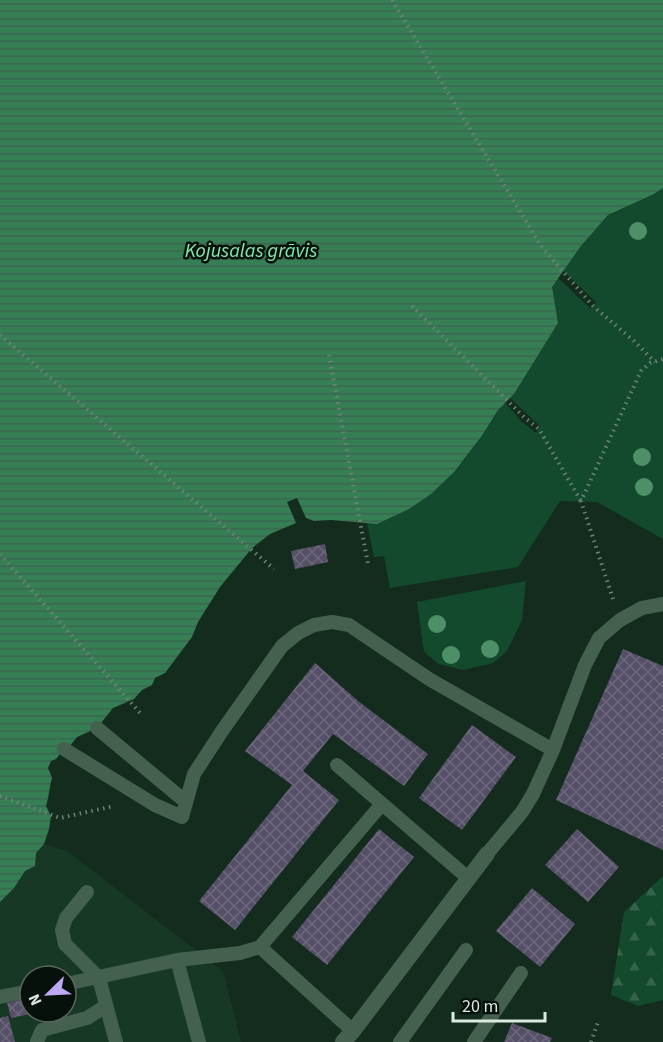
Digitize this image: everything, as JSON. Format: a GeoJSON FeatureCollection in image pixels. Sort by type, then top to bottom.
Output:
{"type":"FeatureCollection","features":[{"type":"Feature","properties":{"kind":"street"},"geometry":{"type":"LineString","coordinates":[[348,1037],[487,854]]}},
{"type":"Feature","properties":{"kind":"lane"},"geometry":{"type":"LineString","coordinates":[[487,854],[522,812],[533,794],[553,750],[585,665],[599,638],[620,620],[642,608],[663,604]]}},
{"type":"Feature","properties":{"kind":"lane"},"geometry":{"type":"LineString","coordinates":[[64,749],[155,805],[182,817],[194,774],[282,646],[298,633],[314,625],[332,622],[350,625],[429,679],[553,750]]}},
{"type":"Feature","properties":{"kind":"lane"},"geometry":{"type":"LineString","coordinates":[[97,728],[186,802]]}},
{"type":"Feature","properties":{"kind":"lane"},"geometry":{"type":"LineString","coordinates":[[337,765],[468,878]]}},
{"type":"Feature","properties":{"kind":"lane"},"geometry":{"type":"LineString","coordinates":[[78,982],[177,960],[240,953],[260,947],[382,804]]}},
{"type":"Feature","properties":{"kind":"lane"},"geometry":{"type":"LineString","coordinates":[[87,892],[66,918],[62,930],[65,944],[99,978],[116,1042]]}},
{"type":"Feature","properties":{"kind":"lane"},"geometry":{"type":"LineString","coordinates":[[260,947],[348,1037]]}},
{"type":"Feature","properties":{"kind":"lane"},"geometry":{"type":"LineString","coordinates":[[400,1042],[466,950]]}},
{"type":"Feature","properties":{"kind":"lane"},"geometry":{"type":"LineString","coordinates":[[177,960],[199,1042]]}},
{"type":"Feature","properties":{"kind":"lane"},"geometry":{"type":"LineString","coordinates":[[474,1042],[521,973]]}},
{"type":"Feature","properties":{"kind":"lane"},"geometry":{"type":"LineString","coordinates":[[0,997],[18,993]]}},
{"type":"Feature","properties":{"kind":"lane"},"geometry":{"type":"LineString","coordinates":[[37,1042],[42,1030],[87,1018],[106,1006]]}},
{"type":"Feature","properties":{"kind":"path"},"geometry":{"type":"LineString","coordinates":[[392,0],[541,246],[593,306],[655,362]]}},
{"type":"Feature","properties":{"kind":"path"},"geometry":{"type":"LineString","coordinates":[[412,306],[524,417],[539,429],[581,501],[620,620]]}},
{"type":"Feature","properties":{"kind":"path"},"geometry":{"type":"LineString","coordinates":[[0,334],[274,569]]}},
{"type":"Feature","properties":{"kind":"path"},"geometry":{"type":"LineString","coordinates":[[329,355],[368,564]]}},
{"type":"Feature","properties":{"kind":"path"},"geometry":{"type":"LineString","coordinates":[[581,501],[641,371],[650,363],[663,359]]}},
{"type":"Feature","properties":{"kind":"path"},"geometry":{"type":"LineString","coordinates":[[0,554],[142,715]]}},
{"type":"Feature","properties":{"kind":"path"},"geometry":{"type":"LineString","coordinates":[[0,796],[60,818],[116,806]]}},
{"type":"Feature","properties":{"kind":"path"},"geometry":{"type":"LineString","coordinates":[[591,1042],[598,1022]]}},
{"type":"Feature","properties":{"kind":"shaded area"},"geometry":{"type":"Polygon","coordinates":[[[44,844],[67,851],[223,971],[241,1042],[0,1042],[0,902],[14,888],[44,844]]]}},
{"type":"Feature","properties":{"kind":"green space"},"geometry":{"type":"Polygon","coordinates":[[[663,188],[663,539],[597,502],[560,501],[518,567],[390,588],[384,556],[374,557],[367,523],[379,522],[410,507],[444,482],[505,403],[522,422],[536,433],[540,426],[510,398],[558,323],[551,287],[558,278],[591,309],[596,302],[563,271],[608,215],[663,188]]]}},
{"type":"Feature","properties":{"kind":"green space"},"geometry":{"type":"Polygon","coordinates":[[[526,581],[522,620],[507,651],[493,663],[463,670],[439,664],[424,652],[417,602],[526,581]]]}},
{"type":"Feature","properties":{"kind":"green space"},"geometry":{"type":"Polygon","coordinates":[[[663,876],[663,1000],[638,1006],[611,995],[624,912],[663,876]]]}},
{"type":"Feature","properties":{"kind":"water","name":"Kojusalas grāvis"},"geometry":{"type":"Polygon","coordinates":[[[0,0],[663,0],[663,188],[608,215],[581,246],[552,287],[558,323],[514,394],[498,410],[454,472],[431,494],[409,509],[377,524],[331,520],[314,521],[306,518],[297,498],[287,502],[296,523],[270,534],[252,548],[220,587],[198,622],[192,637],[165,673],[155,678],[152,685],[142,690],[134,699],[113,708],[97,728],[77,737],[56,759],[51,761],[48,768],[52,778],[46,806],[51,816],[44,844],[36,853],[35,866],[25,871],[14,888],[0,902],[0,0]]]}},
{"type":"Feature","properties":{"kind":"building"},"geometry":{"type":"Polygon","coordinates":[[[325,544],[328,562],[295,569],[291,551],[325,544]]]}},
{"type":"Feature","properties":{"kind":"building"},"geometry":{"type":"Polygon","coordinates":[[[623,649],[663,666],[663,850],[556,800],[623,649]]]}},
{"type":"Feature","properties":{"kind":"building"},"geometry":{"type":"Polygon","coordinates":[[[315,663],[358,701],[428,754],[404,786],[333,734],[303,771],[339,800],[235,930],[199,901],[292,785],[245,751],[315,663]]]}},
{"type":"Feature","properties":{"kind":"building"},"geometry":{"type":"Polygon","coordinates":[[[472,725],[516,757],[462,830],[419,798],[472,725]]]}},
{"type":"Feature","properties":{"kind":"building"},"geometry":{"type":"Polygon","coordinates":[[[379,829],[414,857],[327,965],[292,937],[379,829]]]}},
{"type":"Feature","properties":{"kind":"building"},"geometry":{"type":"Polygon","coordinates":[[[577,829],[619,867],[588,902],[545,865],[577,829]]]}},
{"type":"Feature","properties":{"kind":"building"},"geometry":{"type":"Polygon","coordinates":[[[532,888],[575,924],[540,967],[496,931],[532,888]]]}},
{"type":"Feature","properties":{"kind":"building"},"geometry":{"type":"Polygon","coordinates":[[[18,1001],[18,1017],[11,1018],[7,1003],[18,1001]]]}},
{"type":"Feature","properties":{"kind":"building"},"geometry":{"type":"Polygon","coordinates":[[[8,1016],[15,1042],[0,1042],[0,1018],[8,1016]]]}},
{"type":"Feature","properties":{"kind":"building"},"geometry":{"type":"Polygon","coordinates":[[[512,1023],[552,1038],[550,1042],[504,1042],[512,1023]]]}}]}
